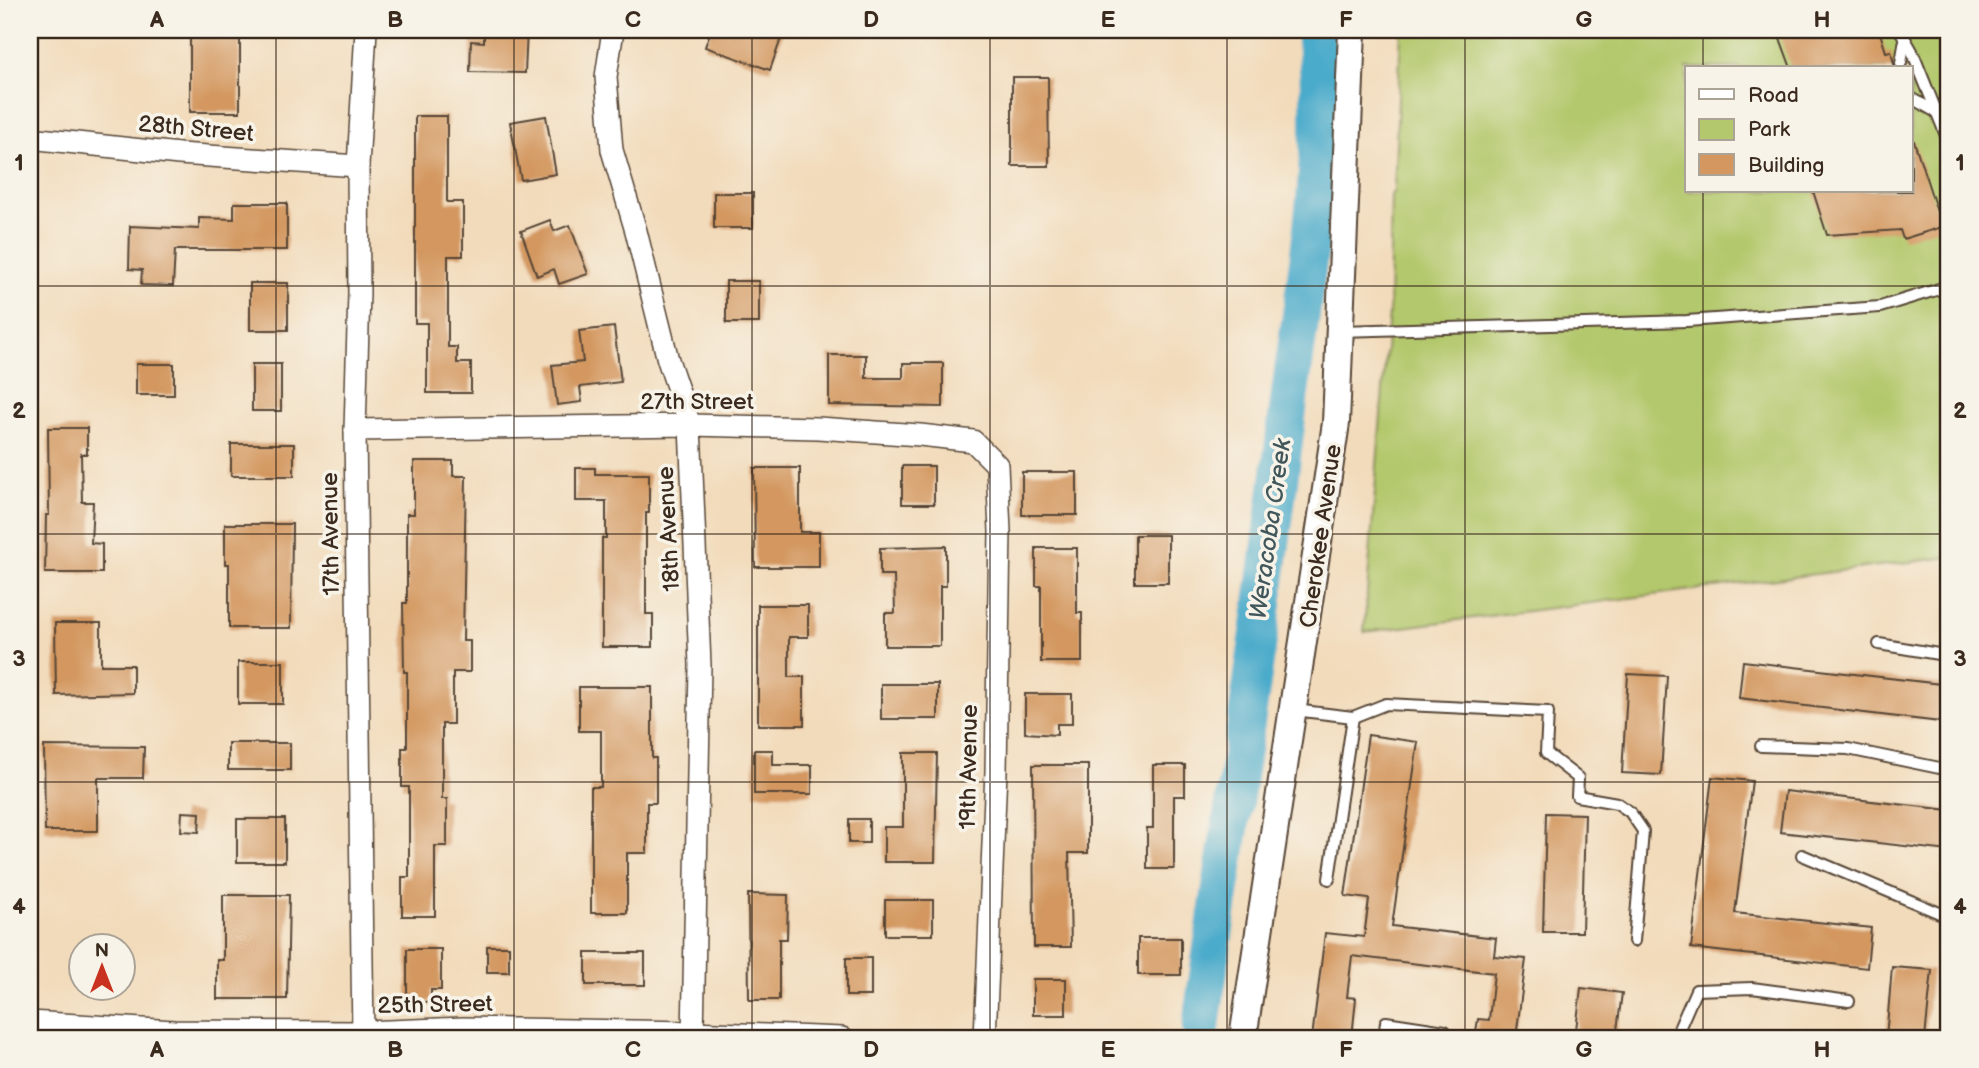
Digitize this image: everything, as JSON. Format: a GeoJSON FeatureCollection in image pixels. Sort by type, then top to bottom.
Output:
{"type":"FeatureCollection","features":[{"type":"Feature","properties":{"kind":"street","name":"17th Avenue"},"geometry":{"type":"LineString","coordinates":[[363,1035],[355,430],[359,293],[358,166],[366,30]]}},
{"type":"Feature","properties":{"kind":"street","name":"18th Avenue"},"geometry":{"type":"LineString","coordinates":[[613,30],[606,77],[612,150],[636,231],[668,360],[690,425],[701,665],[693,1035]]}},
{"type":"Feature","properties":{"kind":"street","name":"Cherokee Avenue"},"geometry":{"type":"LineString","coordinates":[[1243,1038],[1336,423],[1352,30]]}},
{"type":"Feature","properties":{"kind":"street","name":"28th Street"},"geometry":{"type":"LineString","coordinates":[[30,138],[179,154],[358,166]]}},
{"type":"Feature","properties":{"kind":"street","name":"27th Street"},"geometry":{"type":"LineString","coordinates":[[355,430],[690,425],[818,428],[920,435],[972,441],[997,466],[999,496]]}},
{"type":"Feature","properties":{"kind":"street","name":"19th Avenue"},"geometry":{"type":"LineString","coordinates":[[985,1038],[996,771],[999,496]]}},
{"type":"Feature","properties":{"kind":"street","name":"25th Street"},"geometry":{"type":"LineString","coordinates":[[30,1022],[174,1031],[363,1035],[464,1028],[842,1038]]}},
{"type":"Feature","properties":{"kind":"lane"},"geometry":{"type":"LineString","coordinates":[[1901,63],[1902,35]]}},
{"type":"Feature","properties":{"kind":"lane"},"geometry":{"type":"LineString","coordinates":[[1902,35],[1949,142]]}},
{"type":"Feature","properties":{"kind":"lane"},"geometry":{"type":"LineString","coordinates":[[1915,100],[1936,111]]}},
{"type":"Feature","properties":{"kind":"lane"},"geometry":{"type":"LineString","coordinates":[[1340,331],[1687,321],[1880,307],[1949,286]]}},
{"type":"Feature","properties":{"kind":"lane"},"geometry":{"type":"LineString","coordinates":[[1879,644],[1949,657]]}},
{"type":"Feature","properties":{"kind":"lane"},"geometry":{"type":"LineString","coordinates":[[1294,710],[1353,717],[1386,704],[1548,712],[1546,753],[1578,778],[1577,796],[1617,803],[1630,812],[1643,831],[1633,941]]}},
{"type":"Feature","properties":{"kind":"lane"},"geometry":{"type":"LineString","coordinates":[[1329,879],[1353,717]]}},
{"type":"Feature","properties":{"kind":"lane"},"geometry":{"type":"LineString","coordinates":[[1761,746],[1848,749],[1949,770]]}},
{"type":"Feature","properties":{"kind":"lane"},"geometry":{"type":"LineString","coordinates":[[1802,855],[1949,917]]}},
{"type":"Feature","properties":{"kind":"lane"},"geometry":{"type":"LineString","coordinates":[[1675,1038],[1696,990],[1752,988],[1849,1001]]}},
{"type":"Feature","properties":{"kind":"lane"},"geometry":{"type":"LineString","coordinates":[[1384,1038],[1386,1022],[1445,1031],[1444,1038]]}},
{"type":"Feature","properties":{"kind":"green space"},"geometry":{"type":"Polygon","coordinates":[[[1401,30],[1949,30],[1949,557],[1364,632],[1389,312],[1391,195],[1394,191],[1401,30]]]}},
{"type":"Feature","properties":{"kind":"building"},"geometry":{"type":"Polygon","coordinates":[[[190,30],[240,30],[240,112],[190,112],[190,30]]]}},
{"type":"Feature","properties":{"kind":"building"},"geometry":{"type":"Polygon","coordinates":[[[484,30],[527,30],[525,73],[470,72],[471,41],[484,42],[484,30]]]}},
{"type":"Feature","properties":{"kind":"building"},"geometry":{"type":"Polygon","coordinates":[[[711,30],[784,30],[770,70],[705,47],[711,30]]]}},
{"type":"Feature","properties":{"kind":"building"},"geometry":{"type":"Polygon","coordinates":[[[1777,30],[1879,30],[1886,52],[1891,51],[1895,66],[1790,66],[1777,30]]]}},
{"type":"Feature","properties":{"kind":"building"},"geometry":{"type":"Polygon","coordinates":[[[1012,77],[1048,77],[1049,166],[1012,166],[1012,77]]]}},
{"type":"Feature","properties":{"kind":"building"},"geometry":{"type":"Polygon","coordinates":[[[415,116],[447,116],[447,202],[463,202],[463,256],[448,256],[448,347],[457,347],[457,363],[471,363],[471,393],[427,393],[427,323],[415,323],[415,116]]]}},
{"type":"Feature","properties":{"kind":"building"},"geometry":{"type":"Polygon","coordinates":[[[546,116],[556,174],[521,180],[510,122],[546,116]]]}},
{"type":"Feature","properties":{"kind":"building"},"geometry":{"type":"Polygon","coordinates":[[[1914,141],[1942,227],[1903,239],[1900,230],[1827,235],[1813,192],[1912,192],[1914,141]]]}},
{"type":"Feature","properties":{"kind":"building"},"geometry":{"type":"Polygon","coordinates":[[[714,193],[753,193],[753,228],[714,228],[714,193]]]}},
{"type":"Feature","properties":{"kind":"building"},"geometry":{"type":"Polygon","coordinates":[[[234,203],[287,203],[287,250],[175,250],[173,286],[141,285],[142,270],[129,269],[130,226],[199,229],[199,218],[234,219],[234,203]]]}},
{"type":"Feature","properties":{"kind":"building"},"geometry":{"type":"Polygon","coordinates":[[[550,220],[554,231],[570,225],[588,274],[559,284],[554,269],[537,276],[521,231],[550,220]]]}},
{"type":"Feature","properties":{"kind":"building"},"geometry":{"type":"Polygon","coordinates":[[[726,281],[759,281],[759,323],[726,323],[726,281]]]}},
{"type":"Feature","properties":{"kind":"building"},"geometry":{"type":"Polygon","coordinates":[[[250,283],[288,283],[288,330],[250,330],[250,283]]]}},
{"type":"Feature","properties":{"kind":"building"},"geometry":{"type":"Polygon","coordinates":[[[614,327],[621,382],[580,387],[582,402],[557,405],[552,365],[583,362],[579,331],[614,327]]]}},
{"type":"Feature","properties":{"kind":"building"},"geometry":{"type":"Polygon","coordinates":[[[829,355],[866,355],[866,378],[903,378],[903,363],[943,363],[943,407],[829,405],[829,355]]]}},
{"type":"Feature","properties":{"kind":"building"},"geometry":{"type":"Polygon","coordinates":[[[136,364],[174,364],[174,395],[136,395],[136,364]]]}},
{"type":"Feature","properties":{"kind":"building"},"geometry":{"type":"Polygon","coordinates":[[[252,364],[281,364],[281,411],[252,411],[252,364]]]}},
{"type":"Feature","properties":{"kind":"building"},"geometry":{"type":"Polygon","coordinates":[[[48,428],[87,428],[87,454],[81,454],[82,502],[93,502],[91,543],[102,544],[102,573],[45,573],[46,515],[49,515],[48,428]]]}},
{"type":"Feature","properties":{"kind":"building"},"geometry":{"type":"Polygon","coordinates":[[[231,444],[294,444],[294,476],[231,476],[231,444]]]}},
{"type":"Feature","properties":{"kind":"building"},"geometry":{"type":"Polygon","coordinates":[[[414,461],[453,461],[453,476],[466,476],[463,641],[470,641],[470,672],[453,672],[453,724],[442,724],[442,799],[447,799],[447,846],[435,846],[435,916],[402,916],[402,877],[409,877],[409,787],[402,787],[402,748],[407,748],[403,603],[407,603],[407,514],[414,514],[414,461]]]}},
{"type":"Feature","properties":{"kind":"building"},"geometry":{"type":"Polygon","coordinates":[[[902,466],[934,466],[934,504],[902,504],[902,466]]]}},
{"type":"Feature","properties":{"kind":"building"},"geometry":{"type":"Polygon","coordinates":[[[576,468],[595,468],[595,474],[649,474],[649,513],[646,513],[646,614],[653,614],[653,647],[602,647],[602,538],[606,538],[606,501],[576,501],[576,468]]]}},
{"type":"Feature","properties":{"kind":"building"},"geometry":{"type":"Polygon","coordinates":[[[754,468],[800,468],[800,532],[819,532],[819,567],[755,567],[754,468]]]}},
{"type":"Feature","properties":{"kind":"building"},"geometry":{"type":"Polygon","coordinates":[[[1022,472],[1077,472],[1077,515],[1022,515],[1022,472]]]}},
{"type":"Feature","properties":{"kind":"building"},"geometry":{"type":"Polygon","coordinates":[[[225,524],[292,524],[291,628],[229,628],[229,564],[225,564],[225,524]]]}},
{"type":"Feature","properties":{"kind":"building"},"geometry":{"type":"Polygon","coordinates":[[[1135,535],[1168,535],[1168,583],[1135,583],[1135,535]]]}},
{"type":"Feature","properties":{"kind":"building"},"geometry":{"type":"Polygon","coordinates":[[[946,546],[946,586],[940,586],[940,646],[885,646],[885,613],[895,613],[894,575],[880,575],[880,548],[946,546]]]}},
{"type":"Feature","properties":{"kind":"building"},"geometry":{"type":"Polygon","coordinates":[[[1036,548],[1077,548],[1077,613],[1082,613],[1082,662],[1041,662],[1041,586],[1036,586],[1036,548]]]}},
{"type":"Feature","properties":{"kind":"building"},"geometry":{"type":"Polygon","coordinates":[[[758,605],[808,605],[808,637],[789,637],[789,677],[804,677],[804,725],[758,725],[758,605]]]}},
{"type":"Feature","properties":{"kind":"building"},"geometry":{"type":"Polygon","coordinates":[[[55,623],[101,623],[101,665],[133,665],[133,693],[56,695],[55,623]]]}},
{"type":"Feature","properties":{"kind":"building"},"geometry":{"type":"Polygon","coordinates":[[[1743,661],[1949,685],[1949,723],[1739,698],[1743,661]]]}},
{"type":"Feature","properties":{"kind":"building"},"geometry":{"type":"Polygon","coordinates":[[[238,662],[283,662],[283,704],[238,704],[238,662]]]}},
{"type":"Feature","properties":{"kind":"building"},"geometry":{"type":"Polygon","coordinates":[[[1628,674],[1667,676],[1661,775],[1622,773],[1628,674]]]}},
{"type":"Feature","properties":{"kind":"building"},"geometry":{"type":"Polygon","coordinates":[[[881,684],[938,684],[938,719],[881,719],[881,684]]]}},
{"type":"Feature","properties":{"kind":"building"},"geometry":{"type":"Polygon","coordinates":[[[579,687],[652,687],[652,758],[656,758],[656,803],[647,803],[647,853],[627,853],[627,913],[591,913],[591,787],[601,787],[601,731],[579,731],[579,687]]]}},
{"type":"Feature","properties":{"kind":"building"},"geometry":{"type":"Polygon","coordinates":[[[1025,694],[1072,694],[1072,724],[1057,724],[1057,735],[1025,733],[1025,694]]]}},
{"type":"Feature","properties":{"kind":"building"},"geometry":{"type":"Polygon","coordinates":[[[1368,735],[1418,742],[1392,926],[1496,938],[1494,956],[1526,959],[1516,1038],[1475,1038],[1478,1019],[1489,1020],[1494,973],[1352,956],[1347,997],[1356,998],[1352,1038],[1312,1038],[1325,933],[1364,937],[1369,899],[1345,896],[1368,735]]]}},
{"type":"Feature","properties":{"kind":"building"},"geometry":{"type":"Polygon","coordinates":[[[228,743],[290,743],[290,770],[228,770],[228,743]]]}},
{"type":"Feature","properties":{"kind":"building"},"geometry":{"type":"Polygon","coordinates":[[[44,746],[144,747],[143,778],[98,778],[98,831],[45,831],[44,746]]]}},
{"type":"Feature","properties":{"kind":"building"},"geometry":{"type":"Polygon","coordinates":[[[754,750],[773,750],[773,765],[812,765],[812,794],[754,794],[754,750]]]}},
{"type":"Feature","properties":{"kind":"building"},"geometry":{"type":"Polygon","coordinates":[[[903,753],[937,753],[935,862],[884,862],[884,827],[903,827],[903,753]]]}},
{"type":"Feature","properties":{"kind":"building"},"geometry":{"type":"Polygon","coordinates":[[[1033,765],[1088,765],[1088,853],[1069,853],[1071,947],[1034,947],[1033,765]]]}},
{"type":"Feature","properties":{"kind":"building"},"geometry":{"type":"Polygon","coordinates":[[[1153,765],[1185,765],[1185,796],[1174,796],[1174,869],[1147,869],[1147,828],[1153,828],[1153,765]]]}},
{"type":"Feature","properties":{"kind":"building"},"geometry":{"type":"Polygon","coordinates":[[[1712,777],[1752,781],[1735,913],[1871,928],[1867,968],[1691,948],[1712,777]]]}},
{"type":"Feature","properties":{"kind":"building"},"geometry":{"type":"Polygon","coordinates":[[[1785,791],[1949,810],[1949,851],[1780,832],[1785,791]]]}},
{"type":"Feature","properties":{"kind":"building"},"geometry":{"type":"Polygon","coordinates":[[[182,812],[200,813],[199,832],[181,831],[182,812]]]}},
{"type":"Feature","properties":{"kind":"building"},"geometry":{"type":"Polygon","coordinates":[[[1546,813],[1585,814],[1582,932],[1543,932],[1546,813]]]}},
{"type":"Feature","properties":{"kind":"building"},"geometry":{"type":"Polygon","coordinates":[[[237,819],[285,819],[285,862],[237,862],[237,819]]]}},
{"type":"Feature","properties":{"kind":"building"},"geometry":{"type":"Polygon","coordinates":[[[849,819],[869,819],[869,843],[849,843],[849,819]]]}},
{"type":"Feature","properties":{"kind":"building"},"geometry":{"type":"Polygon","coordinates":[[[748,894],[788,895],[787,939],[779,939],[779,1000],[749,1000],[748,894]]]}},
{"type":"Feature","properties":{"kind":"building"},"geometry":{"type":"Polygon","coordinates":[[[223,895],[289,895],[287,999],[217,999],[217,960],[223,960],[223,895]]]}},
{"type":"Feature","properties":{"kind":"building"},"geometry":{"type":"Polygon","coordinates":[[[885,900],[933,900],[933,935],[885,935],[885,900]]]}},
{"type":"Feature","properties":{"kind":"building"},"geometry":{"type":"Polygon","coordinates":[[[1138,938],[1181,938],[1181,975],[1138,975],[1138,938]]]}},
{"type":"Feature","properties":{"kind":"building"},"geometry":{"type":"Polygon","coordinates":[[[487,946],[509,946],[509,972],[487,972],[487,946]]]}},
{"type":"Feature","properties":{"kind":"building"},"geometry":{"type":"Polygon","coordinates":[[[407,949],[441,949],[441,990],[431,990],[431,1002],[407,1002],[407,949]]]}},
{"type":"Feature","properties":{"kind":"building"},"geometry":{"type":"Polygon","coordinates":[[[586,953],[645,953],[645,985],[586,985],[586,953]]]}},
{"type":"Feature","properties":{"kind":"building"},"geometry":{"type":"Polygon","coordinates":[[[846,958],[871,958],[871,996],[846,996],[846,958]]]}},
{"type":"Feature","properties":{"kind":"building"},"geometry":{"type":"Polygon","coordinates":[[[1892,967],[1932,970],[1925,1038],[1886,1038],[1892,967]]]}},
{"type":"Feature","properties":{"kind":"building"},"geometry":{"type":"Polygon","coordinates":[[[1033,979],[1066,979],[1066,1015],[1033,1015],[1033,979]]]}},
{"type":"Feature","properties":{"kind":"building"},"geometry":{"type":"Polygon","coordinates":[[[1581,988],[1622,993],[1616,1038],[1575,1038],[1581,988]]]}},
{"type":"Feature","properties":{"kind":"waterway","name":"Weracoba Creek"},"geometry":{"type":"LineString","coordinates":[[1201,1027],[1260,628],[1309,258],[1319,120],[1315,30]]}}]}
